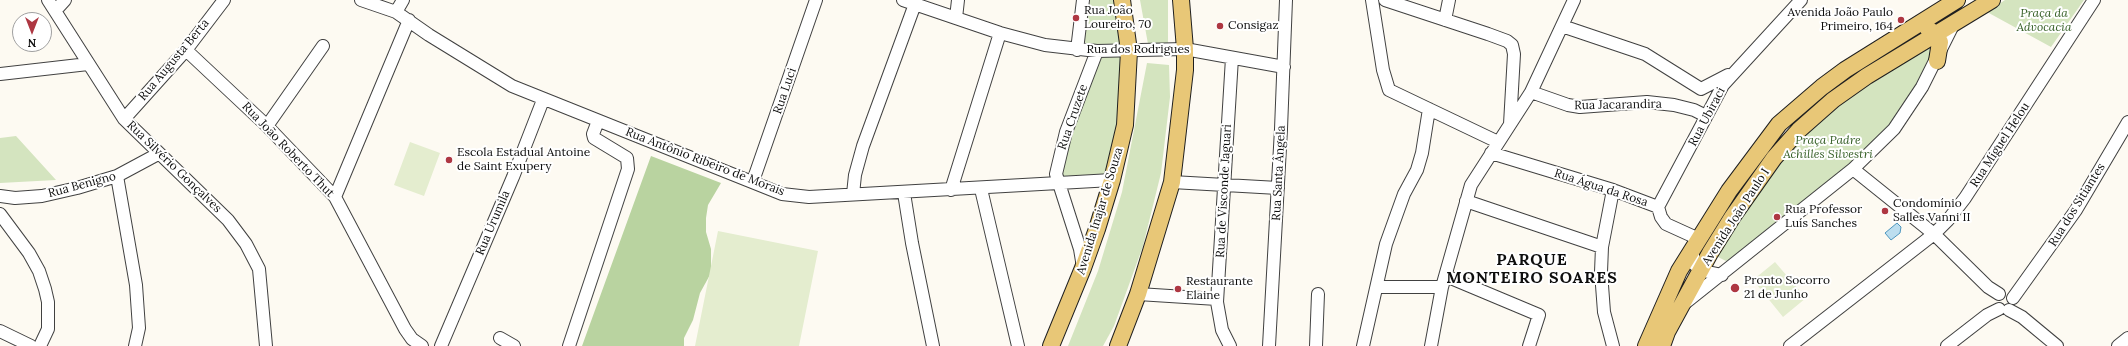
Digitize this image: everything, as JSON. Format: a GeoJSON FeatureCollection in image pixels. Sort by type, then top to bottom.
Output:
{"type":"FeatureCollection","features":[{"type":"Feature","properties":{"kind":"main road","name":"Avenida Inajar de Souza"},"geometry":{"type":"LineString","coordinates":[[1051,346],[1083,268],[1112,180],[1124,125],[1129,51],[1122,0]]}},
{"type":"Feature","properties":{"kind":"main road"},"geometry":{"type":"LineString","coordinates":[[1118,346],[1138,294],[1172,182],[1184,77],[1185,49],[1181,0]]}},
{"type":"Feature","properties":{"kind":"main road","name":"Avenida João Paulo I"},"geometry":{"type":"LineString","coordinates":[[1646,346],[1669,291],[1695,245],[1748,164],[1779,124],[1822,87],[1957,0]]}},
{"type":"Feature","properties":{"kind":"main road","name":"Avenida João Paulo I"},"geometry":{"type":"LineString","coordinates":[[1662,346],[1702,269],[1757,181],[1774,158],[1799,130],[1833,100],[1867,76],[1992,0]]}},
{"type":"Feature","properties":{"kind":"main road"},"geometry":{"type":"LineString","coordinates":[[1914,27],[1922,27],[1936,34],[1940,42],[1937,61]]}},
{"type":"Feature","properties":{"kind":"street","name":"Rua Silvério Gonçalves"},"geometry":{"type":"LineString","coordinates":[[48,0],[124,119],[158,154],[228,220],[246,244],[259,270],[266,346]]}},
{"type":"Feature","properties":{"kind":"street"},"geometry":{"type":"LineString","coordinates":[[55,11],[65,0]]}},
{"type":"Feature","properties":{"kind":"street","name":"Rua Augusta Berta"},"geometry":{"type":"LineString","coordinates":[[124,119],[186,50],[224,0]]}},
{"type":"Feature","properties":{"kind":"street","name":"Rua Antônio Ribeiro de Morais"},"geometry":{"type":"LineString","coordinates":[[361,0],[396,12],[512,86],[543,100],[754,181],[782,194],[809,197],[904,193],[1112,180]]}},
{"type":"Feature","properties":{"kind":"street"},"geometry":{"type":"LineString","coordinates":[[396,12],[403,0]]}},
{"type":"Feature","properties":{"kind":"street","name":"Rua Luci"},"geometry":{"type":"LineString","coordinates":[[754,181],[816,0]]}},
{"type":"Feature","properties":{"kind":"street","name":"Rua dos Rodrigues"},"geometry":{"type":"LineString","coordinates":[[902,0],[1000,33],[1045,45],[1077,50],[1097,51],[1185,49],[1284,67]]}},
{"type":"Feature","properties":{"kind":"street"},"geometry":{"type":"LineString","coordinates":[[956,18],[958,0]]}},
{"type":"Feature","properties":{"kind":"street"},"geometry":{"type":"LineString","coordinates":[[1077,50],[1083,0]]}},
{"type":"Feature","properties":{"kind":"street","name":"Rua Santa Ângela"},"geometry":{"type":"LineString","coordinates":[[1269,346],[1284,67],[1286,0]]}},
{"type":"Feature","properties":{"kind":"street"},"geometry":{"type":"LineString","coordinates":[[1372,0],[1383,70],[1390,90],[1498,142]]}},
{"type":"Feature","properties":{"kind":"street"},"geometry":{"type":"LineString","coordinates":[[1385,0],[1507,41],[1512,45],[1514,54],[1510,125]]}},
{"type":"Feature","properties":{"kind":"street"},"geometry":{"type":"LineString","coordinates":[[1446,20],[1449,0]]}},
{"type":"Feature","properties":{"kind":"street"},"geometry":{"type":"LineString","coordinates":[[1431,346],[1444,281],[1471,185],[1531,92],[1574,0]]}},
{"type":"Feature","properties":{"kind":"street","name":"Rua Ubiraci"},"geometry":{"type":"LineString","coordinates":[[1658,207],[1715,98],[1736,70],[1801,0]]}},
{"type":"Feature","properties":{"kind":"street","name":"Rua Miguel Helou"},"geometry":{"type":"LineString","coordinates":[[1790,346],[1934,234],[1966,198],[2094,0]]}},
{"type":"Feature","properties":{"kind":"street"},"geometry":{"type":"LineString","coordinates":[[853,194],[855,175],[863,146],[915,4]]}},
{"type":"Feature","properties":{"kind":"street"},"geometry":{"type":"LineString","coordinates":[[335,197],[409,20]]}},
{"type":"Feature","properties":{"kind":"street"},"geometry":{"type":"LineString","coordinates":[[1683,305],[1853,169],[1894,129],[1905,114],[1937,61],[1954,23]]}},
{"type":"Feature","properties":{"kind":"street"},"geometry":{"type":"LineString","coordinates":[[1562,26],[1645,54],[1701,89],[1736,70]]}},
{"type":"Feature","properties":{"kind":"street"},"geometry":{"type":"LineString","coordinates":[[951,190],[1000,33]]}},
{"type":"Feature","properties":{"kind":"street"},"geometry":{"type":"LineString","coordinates":[[267,126],[323,46]]}},
{"type":"Feature","properties":{"kind":"street","name":"Rua João Roberto Thut"},"geometry":{"type":"LineString","coordinates":[[186,50],[267,126],[335,197],[405,329],[412,339],[422,346]]}},
{"type":"Feature","properties":{"kind":"street","name":"Rua Cruzete"},"geometry":{"type":"LineString","coordinates":[[1083,268],[1080,250],[1056,174],[1066,132],[1097,51]]}},
{"type":"Feature","properties":{"kind":"street","name":"Rua de Visconde Jaguari"},"geometry":{"type":"LineString","coordinates":[[1230,346],[1218,318],[1217,299],[1232,58]]}},
{"type":"Feature","properties":{"kind":"street"},"geometry":{"type":"LineString","coordinates":[[0,74],[88,64]]}},
{"type":"Feature","properties":{"kind":"street","name":"Rua Jacarandira"},"geometry":{"type":"LineString","coordinates":[[1531,92],[1568,105],[1580,107],[1647,102],[1674,104],[1694,110],[1706,116]]}},
{"type":"Feature","properties":{"kind":"street","name":"Rua Urumila"},"geometry":{"type":"LineString","coordinates":[[442,346],[543,100]]}},
{"type":"Feature","properties":{"kind":"street"},"geometry":{"type":"LineString","coordinates":[[1363,346],[1386,244],[1393,221],[1417,170],[1422,153],[1429,109]]}},
{"type":"Feature","properties":{"kind":"street"},"geometry":{"type":"LineString","coordinates":[[569,346],[582,303],[628,169],[626,158],[594,138],[593,134],[598,121]]}},
{"type":"Feature","properties":{"kind":"street","name":"Rua dos Sitiantes"},"geometry":{"type":"LineString","coordinates":[[1947,346],[2004,302],[2021,285],[2042,260],[2076,210],[2128,122]]}},
{"type":"Feature","properties":{"kind":"street","name":"Rua Água da Rosa"},"geometry":{"type":"LineString","coordinates":[[1491,153],[1613,190],[1658,207],[1661,217],[1666,224],[1695,245]]}},
{"type":"Feature","properties":{"kind":"street","name":"Rua Benigno"},"geometry":{"type":"LineString","coordinates":[[0,196],[15,198],[42,196],[77,188],[117,176],[158,154]]}},
{"type":"Feature","properties":{"kind":"street"},"geometry":{"type":"LineString","coordinates":[[1853,169],[1934,234],[2004,302],[2057,346]]}},
{"type":"Feature","properties":{"kind":"street"},"geometry":{"type":"LineString","coordinates":[[117,176],[136,285],[139,328],[135,346]]}},
{"type":"Feature","properties":{"kind":"street"},"geometry":{"type":"LineString","coordinates":[[1172,182],[1278,188]]}},
{"type":"Feature","properties":{"kind":"street"},"geometry":{"type":"LineString","coordinates":[[981,189],[1018,346]]}},
{"type":"Feature","properties":{"kind":"street"},"geometry":{"type":"LineString","coordinates":[[1613,190],[1602,247],[1602,297],[1613,346]]}},
{"type":"Feature","properties":{"kind":"street"},"geometry":{"type":"LineString","coordinates":[[904,193],[912,243],[933,346]]}},
{"type":"Feature","properties":{"kind":"street"},"geometry":{"type":"LineString","coordinates":[[1466,201],[1602,247]]}},
{"type":"Feature","properties":{"kind":"street"},"geometry":{"type":"LineString","coordinates":[[0,214],[29,253],[39,271],[45,289],[48,302],[48,329],[40,346]]}},
{"type":"Feature","properties":{"kind":"street"},"geometry":{"type":"LineString","coordinates":[[1695,245],[1695,265],[1702,269],[1722,275]]}},
{"type":"Feature","properties":{"kind":"street"},"geometry":{"type":"LineString","coordinates":[[1377,287],[1444,281],[1539,315],[1529,346]]}},
{"type":"Feature","properties":{"kind":"street"},"geometry":{"type":"LineString","coordinates":[[1138,294],[1217,299]]}},
{"type":"Feature","properties":{"kind":"street"},"geometry":{"type":"LineString","coordinates":[[1316,346],[1318,294]]}},
{"type":"Feature","properties":{"kind":"street"},"geometry":{"type":"LineString","coordinates":[[0,331],[31,346]]}},
{"type":"Feature","properties":{"kind":"street"},"geometry":{"type":"LineString","coordinates":[[500,338],[514,346]]}},
{"type":"Feature","properties":{"kind":"street"},"geometry":{"type":"LineString","coordinates":[[2118,346],[2128,338]]}},
{"type":"Feature","properties":{"kind":"green space"},"geometry":{"type":"Polygon","coordinates":[[[1090,0],[1118,0],[1124,35],[1118,44],[1106,48],[1086,47],[1084,38],[1090,0]]]}},
{"type":"Feature","properties":{"kind":"green space"},"geometry":{"type":"Polygon","coordinates":[[[1140,0],[1168,0],[1168,45],[1148,44],[1140,0]]]}},
{"type":"Feature","properties":{"kind":"green space","name":"Praça da Advocacia"},"geometry":{"type":"Polygon","coordinates":[[[2005,0],[2084,0],[2051,47],[1987,12],[2005,0]]]}},
{"type":"Feature","properties":{"kind":"green space","name":"Praça Padre Achilles Silvestri"},"geometry":{"type":"Polygon","coordinates":[[[1933,40],[1935,51],[1902,115],[1851,166],[1730,260],[1726,261],[1716,256],[1717,247],[1782,157],[1837,103],[1933,40]]]}},
{"type":"Feature","properties":{"kind":"green space"},"geometry":{"type":"Polygon","coordinates":[[[1097,51],[1128,57],[1112,180],[1059,182],[1059,165],[1097,51]]]}},
{"type":"Feature","properties":{"kind":"green space"},"geometry":{"type":"Polygon","coordinates":[[[1147,63],[1169,65],[1170,97],[1161,173],[1143,246],[1114,326],[1103,346],[1068,346],[1098,271],[1122,192],[1147,63]]]}},
{"type":"Feature","properties":{"kind":"green space"},"geometry":{"type":"Polygon","coordinates":[[[16,136],[56,180],[0,183],[0,138],[16,136]]]}},
{"type":"Feature","properties":{"kind":"green space"},"geometry":{"type":"Polygon","coordinates":[[[410,142],[440,153],[424,196],[394,185],[410,142]]]}},
{"type":"Feature","properties":{"kind":"green space"},"geometry":{"type":"Polygon","coordinates":[[[651,156],[721,183],[708,205],[706,218],[706,232],[711,249],[711,273],[700,293],[693,320],[684,338],[684,346],[582,346],[651,156]]]}},
{"type":"Feature","properties":{"kind":"green space"},"geometry":{"type":"Polygon","coordinates":[[[718,231],[818,251],[799,346],[695,346],[718,231]]]}},
{"type":"Feature","properties":{"kind":"green space"},"geometry":{"type":"Polygon","coordinates":[[[1775,262],[1806,298],[1783,317],[1753,280],[1775,262]]]}},
{"type":"Feature","properties":{"kind":"water"},"geometry":{"type":"Polygon","coordinates":[[[1897,223],[1901,227],[1900,233],[1891,240],[1885,233],[1897,223]]]}},
{"type":"Feature","properties":{"kind":"place","name":"Rua João Loureiro, 70"},"geometry":{"type":"Point","coordinates":[1076,18]}},
{"type":"Feature","properties":{"kind":"place","name":"Avenida João Paulo Primeiro, 164"},"geometry":{"type":"Point","coordinates":[1901,20]}},
{"type":"Feature","properties":{"kind":"place","name":"Consigaz"},"geometry":{"type":"Point","coordinates":[1220,26]}},
{"type":"Feature","properties":{"kind":"place","name":"Escola Estadual Antoine de Saint Exupery"},"geometry":{"type":"Point","coordinates":[449,160]}},
{"type":"Feature","properties":{"kind":"place","name":"Condomínio Salles Vanni II"},"geometry":{"type":"Point","coordinates":[1885,211]}},
{"type":"Feature","properties":{"kind":"place","name":"Rua Professor Luís Sanches"},"geometry":{"type":"Point","coordinates":[1777,217]}},
{"type":"Feature","properties":{"kind":"place","name":"Pronto Socorro 21 de Junho"},"geometry":{"type":"Point","coordinates":[1735,288]}},
{"type":"Feature","properties":{"kind":"place","name":"Restaurante Elaine"},"geometry":{"type":"Point","coordinates":[1178,289]}},
{"type":"Feature","properties":{"kind":"district","name":"PARQUE MONTEIRO SOARES"},"geometry":{"type":"Point","coordinates":[1532,269]}}]}
